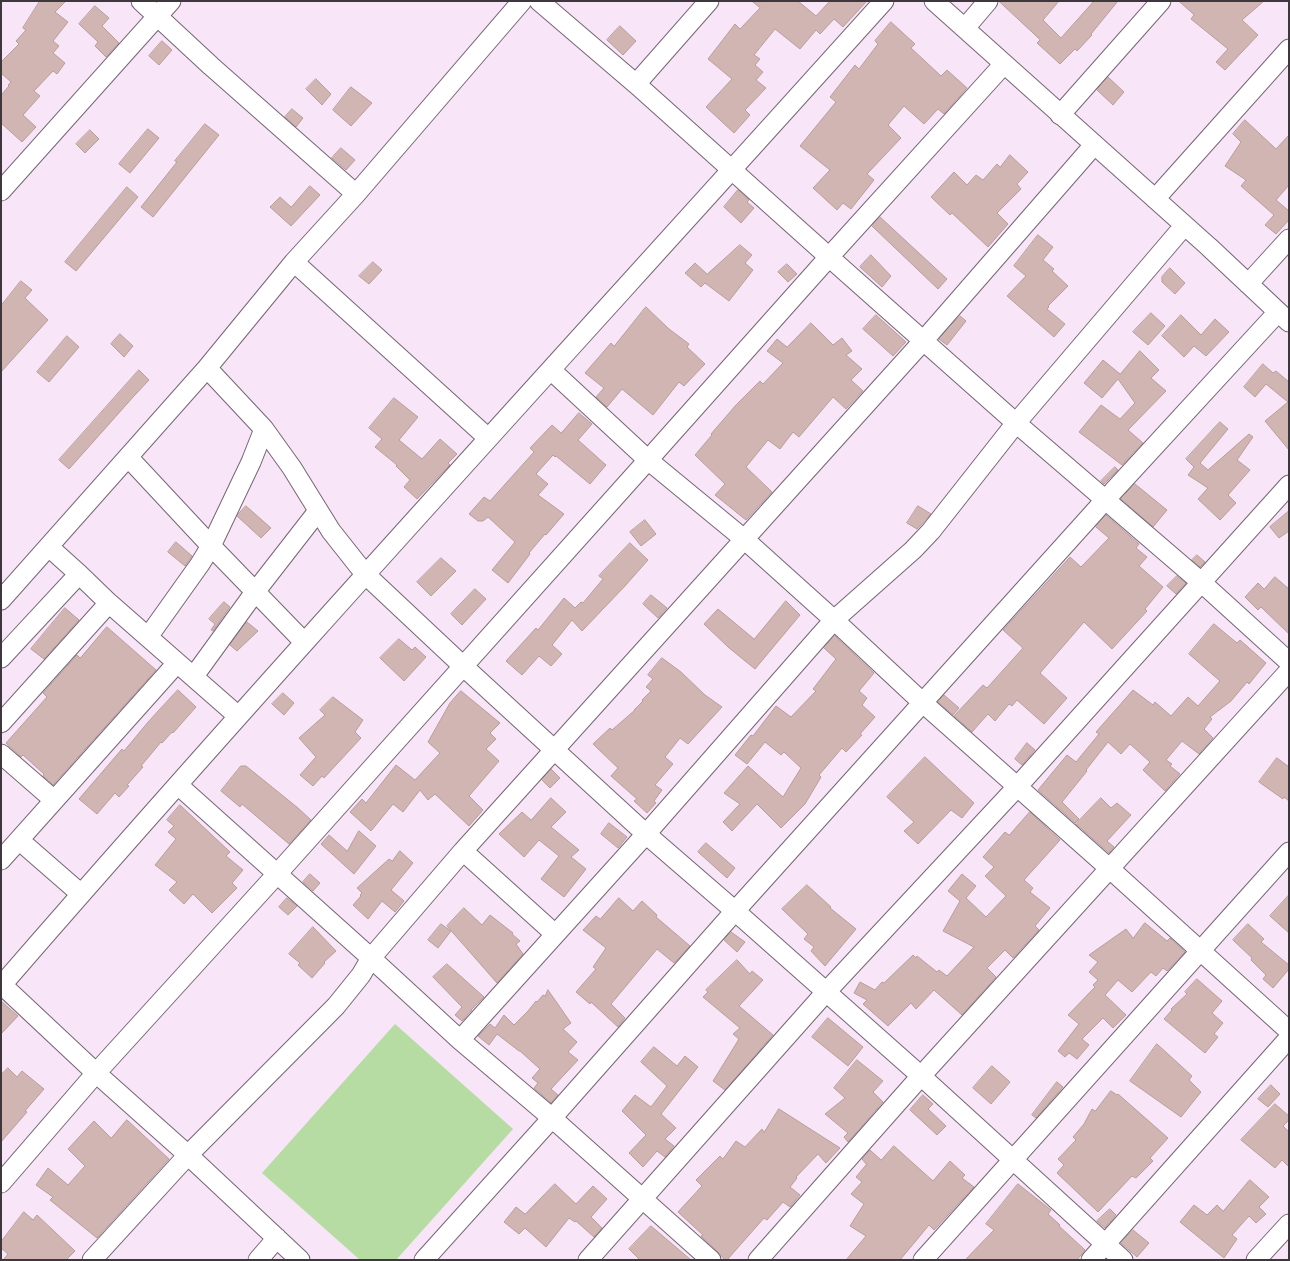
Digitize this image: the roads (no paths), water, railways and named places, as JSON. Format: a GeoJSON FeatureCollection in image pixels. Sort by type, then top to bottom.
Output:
{"type":"FeatureCollection","features":[{"type":"Feature","properties":{"kind":"street"},"geometry":{"type":"LineString","coordinates":[[141,1],[356,194]]}},
{"type":"Feature","properties":{"kind":"street"},"geometry":{"type":"LineString","coordinates":[[1,191],[171,1]]}},
{"type":"Feature","properties":{"kind":"street"},"geometry":{"type":"LineString","coordinates":[[1,600],[207,368],[294,262],[356,194],[522,1]]}},
{"type":"Feature","properties":{"kind":"street"},"geometry":{"type":"LineString","coordinates":[[539,1],[636,84],[828,257],[924,340],[1016,423],[1201,582],[1289,662]]}},
{"type":"Feature","properties":{"kind":"street"},"geometry":{"type":"LineString","coordinates":[[636,84],[710,1]]}},
{"type":"Feature","properties":{"kind":"street"},"geometry":{"type":"LineString","coordinates":[[300,1260],[188,1155],[96,1073],[1,985],[365,574],[884,1]]}},
{"type":"Feature","properties":{"kind":"street"},"geometry":{"type":"LineString","coordinates":[[424,1260],[735,911],[1106,499],[1284,317],[934,1]]}},
{"type":"Feature","properties":{"kind":"street"},"geometry":{"type":"LineString","coordinates":[[964,28],[988,1]]}},
{"type":"Feature","properties":{"kind":"street"},"geometry":{"type":"LineString","coordinates":[[1060,115],[1161,1]]}},
{"type":"Feature","properties":{"kind":"street"},"geometry":{"type":"LineString","coordinates":[[1155,199],[1289,49]]}},
{"type":"Feature","properties":{"kind":"street"},"geometry":{"type":"LineString","coordinates":[[1,1183],[96,1073],[278,874],[828,257],[1004,64]]}},
{"type":"Feature","properties":{"kind":"street"},"geometry":{"type":"LineString","coordinates":[[92,1260],[188,1155],[336,1006],[361,975],[371,958],[463,850],[924,340],[1094,145]]}},
{"type":"Feature","properties":{"kind":"street"},"geometry":{"type":"LineString","coordinates":[[460,1040],[646,834],[834,620],[913,550],[931,531],[1016,423],[1184,226]]}},
{"type":"Feature","properties":{"kind":"street"},"geometry":{"type":"LineString","coordinates":[[1248,284],[1289,239]]}},
{"type":"Feature","properties":{"kind":"street"},"geometry":{"type":"LineString","coordinates":[[294,262],[488,438]]}},
{"type":"Feature","properties":{"kind":"street"},"geometry":{"type":"LineString","coordinates":[[207,368],[264,429],[292,468],[343,547],[365,574],[646,834],[921,1076],[1123,1260]]}},
{"type":"Feature","properties":{"kind":"street"},"geometry":{"type":"LineString","coordinates":[[551,370],[648,460],[744,539],[923,703],[1109,868],[1289,1031]]}},
{"type":"Feature","properties":{"kind":"street"},"geometry":{"type":"LineString","coordinates":[[148,637],[200,564],[211,546],[251,462],[264,429]]}},
{"type":"Feature","properties":{"kind":"street"},"geometry":{"type":"LineString","coordinates":[[128,457],[211,546],[304,642]]}},
{"type":"Feature","properties":{"kind":"street"},"geometry":{"type":"LineString","coordinates":[[588,1260],[826,992],[1016,786],[1289,485]]}},
{"type":"Feature","properties":{"kind":"street"},"geometry":{"type":"LineString","coordinates":[[194,676],[255,592],[318,510]]}},
{"type":"Feature","properties":{"kind":"street"},"geometry":{"type":"LineString","coordinates":[[49,547],[109,603],[238,716]]}},
{"type":"Feature","properties":{"kind":"street"},"geometry":{"type":"LineString","coordinates":[[1,658],[79,574]]}},
{"type":"Feature","properties":{"kind":"street"},"geometry":{"type":"LineString","coordinates":[[1,723],[109,603]]}},
{"type":"Feature","properties":{"kind":"street"},"geometry":{"type":"LineString","coordinates":[[1,860],[177,663]]}},
{"type":"Feature","properties":{"kind":"street"},"geometry":{"type":"LineString","coordinates":[[758,1260],[921,1076],[1289,671]]}},
{"type":"Feature","properties":{"kind":"street"},"geometry":{"type":"LineString","coordinates":[[1,754],[54,800]]}},
{"type":"Feature","properties":{"kind":"street"},"geometry":{"type":"LineString","coordinates":[[178,785],[460,1040],[552,1118],[711,1260]]}},
{"type":"Feature","properties":{"kind":"street"},"geometry":{"type":"LineString","coordinates":[[19,840],[81,894]]}},
{"type":"Feature","properties":{"kind":"street"},"geometry":{"type":"LineString","coordinates":[[463,850],[555,934]]}},
{"type":"Feature","properties":{"kind":"street"},"geometry":{"type":"LineString","coordinates":[[923,1260],[1289,852]]}},
{"type":"Feature","properties":{"kind":"street"},"geometry":{"type":"LineString","coordinates":[[1091,1260],[1289,1038]]}},
{"type":"Feature","properties":{"kind":"street"},"geometry":{"type":"LineString","coordinates":[[1256,1260],[1289,1224]]}},
{"type":"Feature","properties":{"kind":"street"},"geometry":{"type":"LineString","coordinates":[[258,1260],[277,1238]]}}]}
